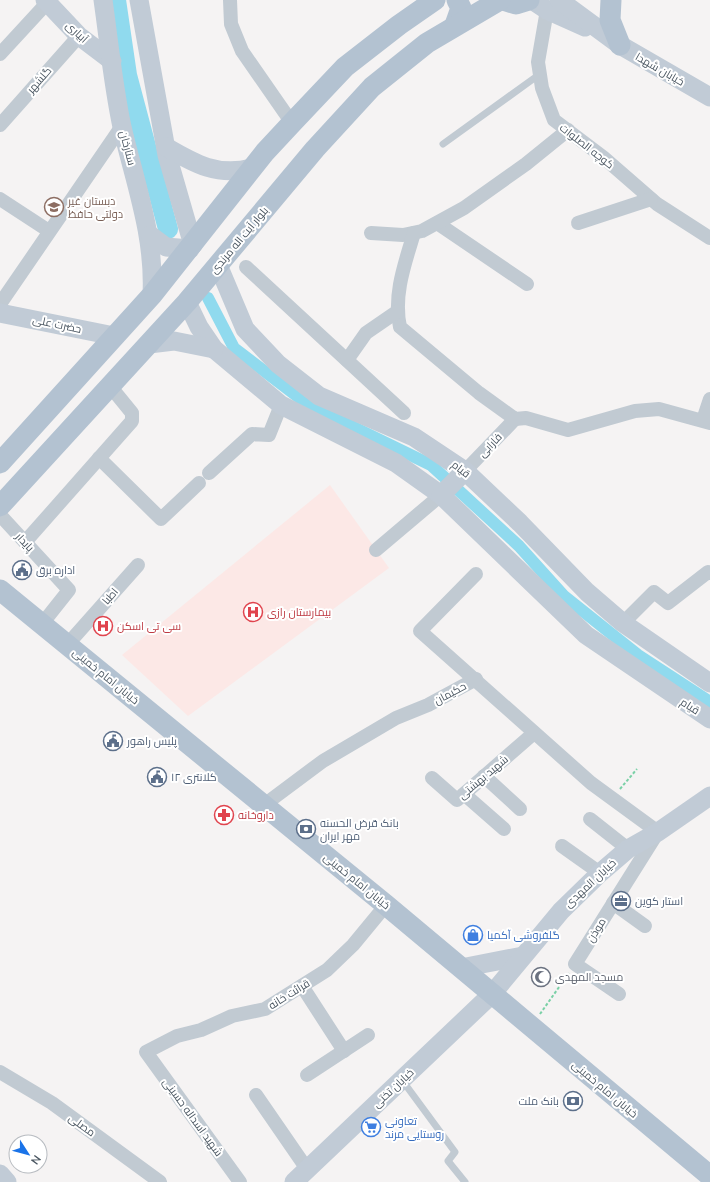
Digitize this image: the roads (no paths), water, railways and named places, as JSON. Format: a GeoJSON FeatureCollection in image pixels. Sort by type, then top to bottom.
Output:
{"type":"FeatureCollection","features":[{"type":"Feature","properties":{"kind":"main road"},"geometry":{"type":"LineString","coordinates":[[0,463],[152,295],[177,262],[192,247],[252,168],[292,123],[346,67],[399,25],[435,0]]}},
{"type":"Feature","properties":{"kind":"main road"},"geometry":{"type":"LineString","coordinates":[[455,25],[461,8],[456,0]]}},
{"type":"Feature","properties":{"kind":"main road"},"geometry":{"type":"LineString","coordinates":[[501,0],[516,4],[529,0]]}},
{"type":"Feature","properties":{"kind":"main road","name":"بلوار آیت اله مرندی"},"geometry":{"type":"LineString","coordinates":[[0,506],[7,491],[110,386],[187,302],[315,149],[372,87],[427,43],[455,25],[501,0]]}},
{"type":"Feature","properties":{"kind":"main road"},"geometry":{"type":"LineString","coordinates":[[611,0],[610,20],[616,42]]}},
{"type":"Feature","properties":{"kind":"main road","name":"خیابان امام خمینی"},"geometry":{"type":"LineString","coordinates":[[0,590],[386,905],[710,1176]]}},
{"type":"Feature","properties":{"kind":"street","name":"ستارخان"},"geometry":{"type":"LineString","coordinates":[[102,0],[122,126],[150,235],[154,270],[152,295]]}},
{"type":"Feature","properties":{"kind":"street"},"geometry":{"type":"LineString","coordinates":[[139,0],[166,147],[192,247],[166,247],[150,235]]}},
{"type":"Feature","properties":{"kind":"street"},"geometry":{"type":"LineString","coordinates":[[230,0],[232,24],[242,52],[292,123]]}},
{"type":"Feature","properties":{"kind":"street","name":"آبیاری"},"geometry":{"type":"LineString","coordinates":[[46,1],[79,36],[112,61]]}},
{"type":"Feature","properties":{"kind":"street"},"geometry":{"type":"LineString","coordinates":[[0,54],[46,1]]}},
{"type":"Feature","properties":{"kind":"street","name":"خیابان شهدا"},"geometry":{"type":"LineString","coordinates":[[546,4],[616,42],[710,97]]}},
{"type":"Feature","properties":{"kind":"street","name":"کوچه الصلوات"},"geometry":{"type":"LineString","coordinates":[[546,4],[538,62],[542,88],[554,120],[603,157],[651,200],[710,238]]}},
{"type":"Feature","properties":{"kind":"street","name":"گلشهر"},"geometry":{"type":"LineString","coordinates":[[0,125],[79,36]]}},
{"type":"Feature","properties":{"kind":"street"},"geometry":{"type":"LineString","coordinates":[[0,304],[122,126]]}},
{"type":"Feature","properties":{"kind":"street"},"geometry":{"type":"LineString","coordinates":[[371,233],[403,235],[422,231],[464,208],[520,168],[568,130]]}},
{"type":"Feature","properties":{"kind":"street"},"geometry":{"type":"LineString","coordinates":[[166,147],[188,160],[225,172],[238,172],[252,168]]}},
{"type":"Feature","properties":{"kind":"street"},"geometry":{"type":"LineString","coordinates":[[0,199],[49,231]]}},
{"type":"Feature","properties":{"kind":"street"},"geometry":{"type":"LineString","coordinates":[[578,223],[651,200]]}},
{"type":"Feature","properties":{"kind":"street"},"geometry":{"type":"LineString","coordinates":[[437,223],[526,284]]}},
{"type":"Feature","properties":{"kind":"street"},"geometry":{"type":"LineString","coordinates":[[414,233],[399,285],[398,311],[400,327],[478,393],[515,418],[526,418],[568,430],[635,411],[659,409],[706,421],[710,399]]}},
{"type":"Feature","properties":{"kind":"street","name":"قیام"},"geometry":{"type":"LineString","coordinates":[[218,265],[245,329],[278,364],[319,396],[414,437],[465,471],[520,523],[587,592],[623,623],[710,683]]}},
{"type":"Feature","properties":{"kind":"street"},"geometry":{"type":"LineString","coordinates":[[246,267],[404,413]]}},
{"type":"Feature","properties":{"kind":"street"},"geometry":{"type":"LineString","coordinates":[[187,302],[199,327],[214,349]]}},
{"type":"Feature","properties":{"kind":"street"},"geometry":{"type":"LineString","coordinates":[[347,360],[366,333],[398,311]]}},
{"type":"Feature","properties":{"kind":"street","name":"حضرت علی"},"geometry":{"type":"LineString","coordinates":[[0,313],[114,336]]}},
{"type":"Feature","properties":{"kind":"street"},"geometry":{"type":"LineString","coordinates":[[149,344],[174,341],[214,349]]}},
{"type":"Feature","properties":{"kind":"street","name":"قیام"},"geometry":{"type":"LineString","coordinates":[[214,349],[281,405],[396,463],[441,495],[586,635],[710,719]]}},
{"type":"Feature","properties":{"kind":"street"},"geometry":{"type":"LineString","coordinates":[[25,542],[132,421],[132,413],[110,386]]}},
{"type":"Feature","properties":{"kind":"street"},"geometry":{"type":"LineString","coordinates":[[99,458],[161,520],[252,434],[269,435],[281,405]]}},
{"type":"Feature","properties":{"kind":"street","name":"فارابی"},"geometry":{"type":"LineString","coordinates":[[465,471],[515,418]]}},
{"type":"Feature","properties":{"kind":"street"},"geometry":{"type":"LineString","coordinates":[[376,550],[441,495],[465,471]]}},
{"type":"Feature","properties":{"kind":"street","name":"پایدار"},"geometry":{"type":"LineString","coordinates":[[0,515],[69,590],[42,624]]}},
{"type":"Feature","properties":{"kind":"street","name":"اطبا"},"geometry":{"type":"LineString","coordinates":[[67,645],[138,565]]}},
{"type":"Feature","properties":{"kind":"street"},"geometry":{"type":"LineString","coordinates":[[623,623],[654,592],[668,603],[708,572],[710,573]]}},
{"type":"Feature","properties":{"kind":"street"},"geometry":{"type":"LineString","coordinates":[[476,574],[420,631],[476,679]]}},
{"type":"Feature","properties":{"kind":"street","name":"حکیمان"},"geometry":{"type":"LineString","coordinates":[[264,805],[323,761],[396,718],[428,705],[476,679],[534,733],[611,799],[658,832]]}},
{"type":"Feature","properties":{"kind":"street","name":"شهید بهشتی"},"geometry":{"type":"LineString","coordinates":[[432,778],[457,800],[534,733]]}},
{"type":"Feature","properties":{"kind":"street"},"geometry":{"type":"LineString","coordinates":[[484,776],[520,809]]}},
{"type":"Feature","properties":{"kind":"street"},"geometry":{"type":"LineString","coordinates":[[464,794],[504,829]]}},
{"type":"Feature","properties":{"kind":"street","name":"خیابان المهدی"},"geometry":{"type":"LineString","coordinates":[[492,994],[561,911],[600,873],[628,849],[658,832],[710,796]]}},
{"type":"Feature","properties":{"kind":"street"},"geometry":{"type":"LineString","coordinates":[[590,819],[628,849]]}},
{"type":"Feature","properties":{"kind":"street","name":"موذن"},"geometry":{"type":"LineString","coordinates":[[619,994],[575,964],[658,832]]}},
{"type":"Feature","properties":{"kind":"street"},"geometry":{"type":"LineString","coordinates":[[562,846],[600,873]]}},
{"type":"Feature","properties":{"kind":"street"},"geometry":{"type":"LineString","coordinates":[[613,903],[645,926]]}},
{"type":"Feature","properties":{"kind":"street","name":"قرائت خانه"},"geometry":{"type":"LineString","coordinates":[[146,1052],[177,1036],[201,1030],[232,1016],[265,1009],[327,970],[353,945],[386,905]]}},
{"type":"Feature","properties":{"kind":"street"},"geometry":{"type":"LineString","coordinates":[[461,968],[523,956]]}},
{"type":"Feature","properties":{"kind":"street"},"geometry":{"type":"LineString","coordinates":[[302,986],[344,1051]]}},
{"type":"Feature","properties":{"kind":"street","name":"خیابان تختی"},"geometry":{"type":"LineString","coordinates":[[300,1176],[492,994]]}},
{"type":"Feature","properties":{"kind":"street"},"geometry":{"type":"LineString","coordinates":[[307,1075],[368,1035]]}},
{"type":"Feature","properties":{"kind":"street","name":"شهید اسداله حسینی"},"geometry":{"type":"LineString","coordinates":[[146,1052],[240,1182]]}},
{"type":"Feature","properties":{"kind":"street","name":"مصلی"},"geometry":{"type":"LineString","coordinates":[[0,1072],[52,1103],[160,1182]]}},
{"type":"Feature","properties":{"kind":"street"},"geometry":{"type":"LineString","coordinates":[[256,1095],[300,1176]]}},
{"type":"Feature","properties":{"kind":"street"},"geometry":{"type":"LineString","coordinates":[[0,1174],[6,1182]]}},
{"type":"Feature","properties":{"kind":"lane"},"geometry":{"type":"LineString","coordinates":[[444,144],[540,74]]}},
{"type":"Feature","properties":{"kind":"lane"},"geometry":{"type":"LineString","coordinates":[[401,1080],[455,1152],[448,1161],[465,1182]]}},
{"type":"Feature","properties":{"kind":"waterway"},"geometry":{"type":"LineString","coordinates":[[116,0],[127,75],[168,229]]}},
{"type":"Feature","properties":{"kind":"waterway"},"geometry":{"type":"LineString","coordinates":[[208,298],[234,348],[310,406],[431,465],[519,546],[564,596],[638,655],[710,702]]}},
{"type":"Feature","properties":{"kind":"place","name":"دبستان غیر دولتی حافظ"},"geometry":{"type":"Point","coordinates":[54,207]}},
{"type":"Feature","properties":{"kind":"place","name":"اداره برق"},"geometry":{"type":"Point","coordinates":[22,570]}},
{"type":"Feature","properties":{"kind":"place","name":"بیمارستان رازی"},"geometry":{"type":"Point","coordinates":[253,612]}},
{"type":"Feature","properties":{"kind":"place","name":"سی تی اسکن"},"geometry":{"type":"Point","coordinates":[103,626]}},
{"type":"Feature","properties":{"kind":"place","name":"پلیس راهور"},"geometry":{"type":"Point","coordinates":[113,741]}},
{"type":"Feature","properties":{"kind":"place","name":"کلانتری ۱۲"},"geometry":{"type":"Point","coordinates":[157,777]}},
{"type":"Feature","properties":{"kind":"place","name":"داروخانه"},"geometry":{"type":"Point","coordinates":[224,815]}},
{"type":"Feature","properties":{"kind":"place","name":"بانک قرض الحسنه مهر ایران"},"geometry":{"type":"Point","coordinates":[306,829]}},
{"type":"Feature","properties":{"kind":"place","name":"استار کوین"},"geometry":{"type":"Point","coordinates":[621,901]}},
{"type":"Feature","properties":{"kind":"place","name":"گلفروشی آکمیا"},"geometry":{"type":"Point","coordinates":[473,935]}},
{"type":"Feature","properties":{"kind":"place","name":"مسجد المهدی"},"geometry":{"type":"Point","coordinates":[541,977]}},
{"type":"Feature","properties":{"kind":"place","name":"بانک ملت"},"geometry":{"type":"Point","coordinates":[573,1101]}},
{"type":"Feature","properties":{"kind":"place","name":"تعاونی روستایی مرند"},"geometry":{"type":"Point","coordinates":[371,1127]}}]}
